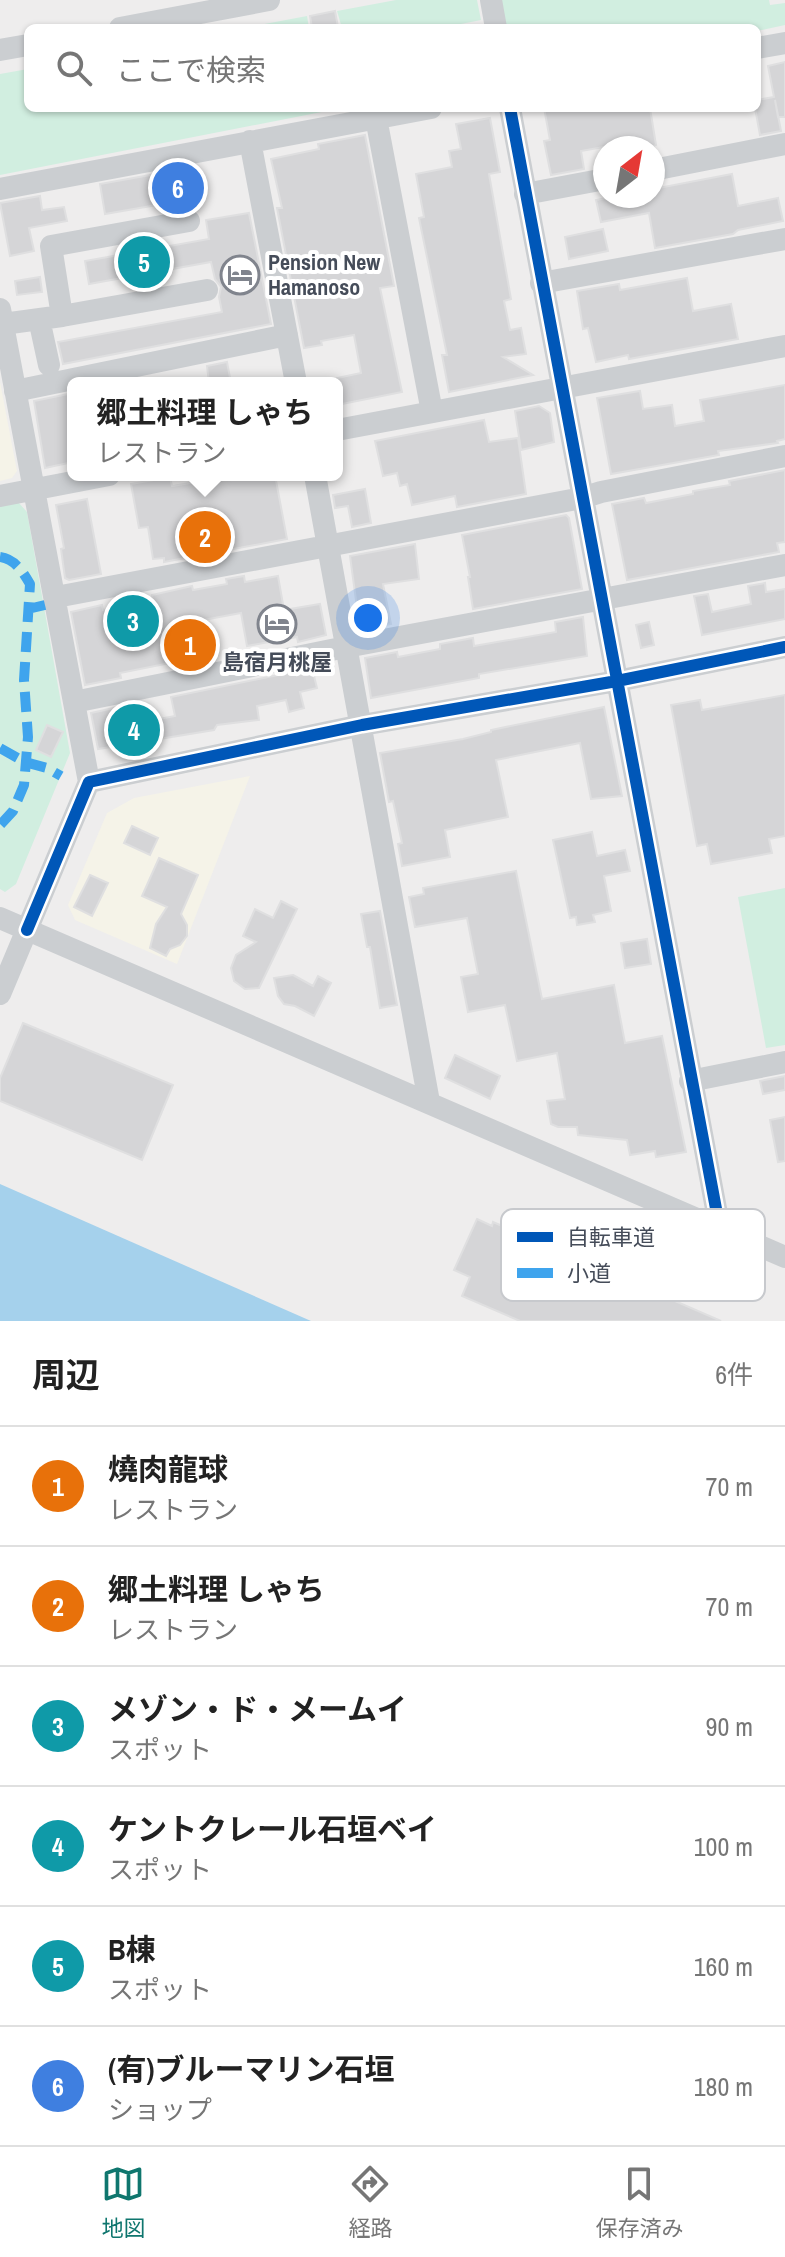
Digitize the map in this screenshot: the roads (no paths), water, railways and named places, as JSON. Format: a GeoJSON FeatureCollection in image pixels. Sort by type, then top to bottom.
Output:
{"type":"FeatureCollection","features":[{"type":"Feature","properties":{"kind":"street"},"geometry":{"type":"LineString","coordinates":[[141,24],[269,0]]}},
{"type":"Feature","properties":{"kind":"street"},"geometry":{"type":"LineString","coordinates":[[491,0],[495,24]]}},
{"type":"Feature","properties":{"kind":"street"},"geometry":{"type":"LineString","coordinates":[[761,47],[785,43]]}},
{"type":"Feature","properties":{"kind":"street"},"geometry":{"type":"LineString","coordinates":[[0,50],[24,46]]}},
{"type":"Feature","properties":{"kind":"street"},"geometry":{"type":"LineString","coordinates":[[0,189],[409,112]]}},
{"type":"Feature","properties":{"kind":"street"},"geometry":{"type":"LineString","coordinates":[[511,112],[716,1209]]}},
{"type":"Feature","properties":{"kind":"street"},"geometry":{"type":"LineString","coordinates":[[376,118],[432,412]]}},
{"type":"Feature","properties":{"kind":"street"},"geometry":{"type":"LineString","coordinates":[[250,141],[295,377]]}},
{"type":"Feature","properties":{"kind":"street"},"geometry":{"type":"LineString","coordinates":[[665,168],[785,144]]}},
{"type":"Feature","properties":{"kind":"street"},"geometry":{"type":"LineString","coordinates":[[525,194],[593,181]]}},
{"type":"Feature","properties":{"kind":"street"},"geometry":{"type":"LineString","coordinates":[[62,316],[51,246],[189,221]]}},
{"type":"Feature","properties":{"kind":"street"},"geometry":{"type":"LineString","coordinates":[[541,283],[785,239]]}},
{"type":"Feature","properties":{"kind":"street"},"geometry":{"type":"LineString","coordinates":[[0,994],[89,782],[56,597],[2,329],[39,319],[207,290]]}},
{"type":"Feature","properties":{"kind":"street"},"geometry":{"type":"LineString","coordinates":[[39,319],[49,365]]}},
{"type":"Feature","properties":{"kind":"street"},"geometry":{"type":"LineString","coordinates":[[83,377],[287,335]]}},
{"type":"Feature","properties":{"kind":"street"},"geometry":{"type":"LineString","coordinates":[[343,429],[785,346]]}},
{"type":"Feature","properties":{"kind":"street"},"geometry":{"type":"LineString","coordinates":[[15,391],[67,380]]}},
{"type":"Feature","properties":{"kind":"street"},"geometry":{"type":"LineString","coordinates":[[56,597],[582,498],[785,456]]}},
{"type":"Feature","properties":{"kind":"street"},"geometry":{"type":"LineString","coordinates":[[0,496],[77,481]]}},
{"type":"Feature","properties":{"kind":"street"},"geometry":{"type":"LineString","coordinates":[[316,481],[429,1102]]}},
{"type":"Feature","properties":{"kind":"street"},"geometry":{"type":"LineString","coordinates":[[74,702],[346,647],[785,565]]}},
{"type":"Feature","properties":{"kind":"street"},"geometry":{"type":"LineString","coordinates":[[89,782],[362,725],[617,681],[785,647]]}},
{"type":"Feature","properties":{"kind":"street"},"geometry":{"type":"LineString","coordinates":[[0,918],[672,1209]]}},
{"type":"Feature","properties":{"kind":"street"},"geometry":{"type":"LineString","coordinates":[[690,1081],[785,1062]]}},
{"type":"Feature","properties":{"kind":"street"},"geometry":{"type":"LineString","coordinates":[[765,1249],[785,1257]]}},
{"type":"Feature","properties":{"kind":"water"},"geometry":{"type":"Polygon","coordinates":[[[0,1184],[311,1321],[0,1321],[0,1184]]]}},
{"type":"Feature","properties":{"kind":"place","name":"(有)ブルーマリン石垣"},"geometry":{"type":"Point","coordinates":[178,188]}},
{"type":"Feature","properties":{"kind":"place","name":"B棟"},"geometry":{"type":"Point","coordinates":[144,262]}},
{"type":"Feature","properties":{"kind":"place","name":"Pension New Hamanoso"},"geometry":{"type":"Point","coordinates":[240,275]}},
{"type":"Feature","properties":{"kind":"place","name":"郷土料理 しゃち"},"geometry":{"type":"Point","coordinates":[205,537]}},
{"type":"Feature","properties":{"kind":"place","name":"メゾン・ド・メームイ"},"geometry":{"type":"Point","coordinates":[133,621]}},
{"type":"Feature","properties":{"kind":"place","name":"島宿月桃屋"},"geometry":{"type":"Point","coordinates":[277,624]}},
{"type":"Feature","properties":{"kind":"place","name":"燒肉龍球"},"geometry":{"type":"Point","coordinates":[190,645]}},
{"type":"Feature","properties":{"kind":"place","name":"ケントクレール石垣ベイ"},"geometry":{"type":"Point","coordinates":[134,730]}}]}
